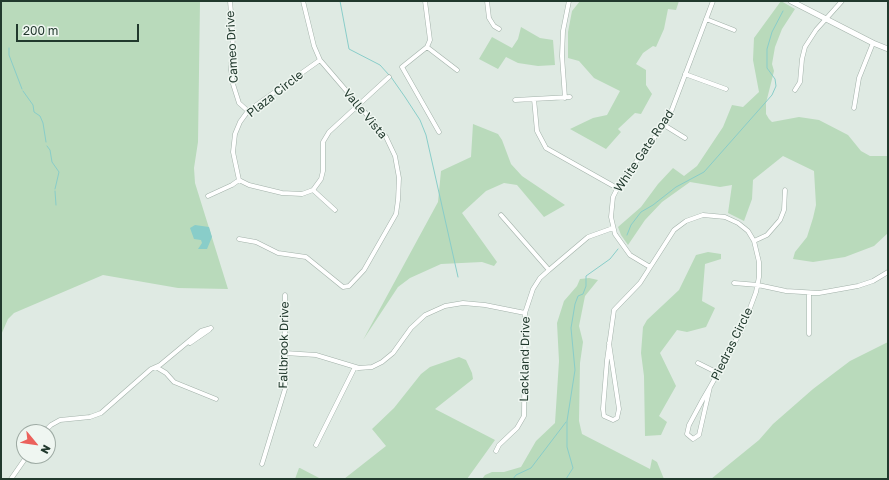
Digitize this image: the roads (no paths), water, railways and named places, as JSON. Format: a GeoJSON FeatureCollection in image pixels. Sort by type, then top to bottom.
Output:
{"type":"FeatureCollection","features":[{"type":"Feature","properties":{"kind":"street","name":"Cameo Drive"},"geometry":{"type":"LineString","coordinates":[[230,1],[233,36],[231,70],[233,84],[239,103],[248,111]]}},
{"type":"Feature","properties":{"kind":"street","name":"Valle Vista"},"geometry":{"type":"LineString","coordinates":[[239,239],[256,242],[278,253],[306,257],[343,287],[349,286],[356,279],[372,258],[396,214],[399,178],[395,156],[386,137],[320,60],[314,46],[303,1]]}},
{"type":"Feature","properties":{"kind":"street"},"geometry":{"type":"LineString","coordinates":[[426,1],[431,34],[427,47],[402,67],[440,132]]}},
{"type":"Feature","properties":{"kind":"street"},"geometry":{"type":"LineString","coordinates":[[487,1],[490,18],[494,26],[499,29]]}},
{"type":"Feature","properties":{"kind":"street"},"geometry":{"type":"LineString","coordinates":[[515,100],[567,97],[562,63],[563,31],[569,1]]}},
{"type":"Feature","properties":{"kind":"street","name":"White Gate Road"},"geometry":{"type":"LineString","coordinates":[[650,267],[624,249],[612,228],[611,207],[617,188],[664,125],[678,97],[685,74],[713,1]]}},
{"type":"Feature","properties":{"kind":"street"},"geometry":{"type":"LineString","coordinates":[[791,1],[826,20],[888,49]]}},
{"type":"Feature","properties":{"kind":"street"},"geometry":{"type":"LineString","coordinates":[[795,90],[800,82],[802,59],[805,47],[842,1]]}},
{"type":"Feature","properties":{"kind":"street"},"geometry":{"type":"LineString","coordinates":[[706,19],[734,30]]}},
{"type":"Feature","properties":{"kind":"street"},"geometry":{"type":"LineString","coordinates":[[854,108],[859,78],[873,43]]}},
{"type":"Feature","properties":{"kind":"street"},"geometry":{"type":"LineString","coordinates":[[427,47],[457,70]]}},
{"type":"Feature","properties":{"kind":"street","name":"Plaza Circle"},"geometry":{"type":"LineString","coordinates":[[239,180],[234,163],[234,142],[240,122],[248,111],[320,60]]}},
{"type":"Feature","properties":{"kind":"street"},"geometry":{"type":"LineString","coordinates":[[685,74],[726,89]]}},
{"type":"Feature","properties":{"kind":"street"},"geometry":{"type":"LineString","coordinates":[[208,196],[232,185],[239,180],[249,185],[282,193],[302,194],[312,190],[323,171],[321,148],[325,137],[358,104],[389,77]]}},
{"type":"Feature","properties":{"kind":"street"},"geometry":{"type":"LineString","coordinates":[[534,99],[537,131],[546,148],[617,188]]}},
{"type":"Feature","properties":{"kind":"street"},"geometry":{"type":"LineString","coordinates":[[664,125],[685,138]]}},
{"type":"Feature","properties":{"kind":"street"},"geometry":{"type":"LineString","coordinates":[[312,190],[335,210]]}},
{"type":"Feature","properties":{"kind":"street"},"geometry":{"type":"LineString","coordinates":[[754,242],[767,235],[780,220],[784,210],[785,190]]}},
{"type":"Feature","properties":{"kind":"street"},"geometry":{"type":"LineString","coordinates":[[500,215],[548,270]]}},
{"type":"Feature","properties":{"kind":"street","name":"Piedras Circle"},"geometry":{"type":"LineString","coordinates":[[609,343],[619,409],[617,418],[613,420],[604,416],[602,409],[609,343],[614,310],[640,284],[665,242],[674,230],[686,221],[703,215],[725,217],[738,223],[748,231],[754,242],[759,262],[758,285],[742,327],[718,373],[710,387],[687,431],[688,436],[693,439],[699,434],[710,387]]}},
{"type":"Feature","properties":{"kind":"street","name":"Lackland Drive"},"geometry":{"type":"LineString","coordinates":[[496,451],[499,445],[517,428],[524,416],[525,313],[533,289],[540,278],[548,270],[588,237],[612,228]]}},
{"type":"Feature","properties":{"kind":"street"},"geometry":{"type":"LineString","coordinates":[[734,283],[758,285],[809,294],[858,286],[873,281],[888,272]]}},
{"type":"Feature","properties":{"kind":"street"},"geometry":{"type":"LineString","coordinates":[[809,294],[809,334]]}},
{"type":"Feature","properties":{"kind":"street","name":"Fallbrook Drive"},"geometry":{"type":"LineString","coordinates":[[262,464],[285,389],[285,295]]}},
{"type":"Feature","properties":{"kind":"street"},"geometry":{"type":"LineString","coordinates":[[285,353],[316,355],[355,367],[372,367],[382,362],[393,353],[411,328],[425,315],[445,306],[463,303],[485,305],[525,313]]}},
{"type":"Feature","properties":{"kind":"street"},"geometry":{"type":"LineString","coordinates":[[51,424],[60,420],[90,417],[101,413],[201,331],[211,328]]}},
{"type":"Feature","properties":{"kind":"street"},"geometry":{"type":"LineString","coordinates":[[698,362],[718,373]]}},
{"type":"Feature","properties":{"kind":"street"},"geometry":{"type":"LineString","coordinates":[[158,366],[174,382],[216,399]]}},
{"type":"Feature","properties":{"kind":"street"},"geometry":{"type":"LineString","coordinates":[[316,445],[355,367]]}},
{"type":"Feature","properties":{"kind":"street"},"geometry":{"type":"LineString","coordinates":[[14,478],[22,464]]}},
{"type":"Feature","properties":{"kind":"water"},"geometry":{"type":"Polygon","coordinates":[[[195,225],[209,227],[212,237],[207,249],[198,249],[202,243],[201,240],[194,239],[190,228],[195,225]]]}},
{"type":"Feature","properties":{"kind":"waterway"},"geometry":{"type":"LineString","coordinates":[[340,1],[349,49],[380,65],[389,75]]}},
{"type":"Feature","properties":{"kind":"waterway"},"geometry":{"type":"LineString","coordinates":[[627,235],[631,225],[641,212],[653,205],[676,187],[704,172],[772,95],[776,86],[775,79],[767,68],[767,49],[772,32],[783,11]]}},
{"type":"Feature","properties":{"kind":"waterway"},"geometry":{"type":"LineString","coordinates":[[9,48],[9,55],[22,89]]}},
{"type":"Feature","properties":{"kind":"waterway"},"geometry":{"type":"LineString","coordinates":[[391,77],[420,120],[426,135],[458,277]]}},
{"type":"Feature","properties":{"kind":"waterway"},"geometry":{"type":"LineString","coordinates":[[23,91],[33,105],[34,112],[40,116],[43,123],[46,142]]}},
{"type":"Feature","properties":{"kind":"waterway"},"geometry":{"type":"LineString","coordinates":[[47,146],[50,150],[52,162],[59,172],[55,189]]}},
{"type":"Feature","properties":{"kind":"waterway"},"geometry":{"type":"LineString","coordinates":[[55,191],[56,205]]}},
{"type":"Feature","properties":{"kind":"waterway"},"geometry":{"type":"LineString","coordinates":[[566,479],[573,468],[567,447],[567,421],[575,370],[571,328],[575,304],[578,296],[583,294],[586,286],[586,276],[610,259],[618,249]]}},
{"type":"Feature","properties":{"kind":"waterway"},"geometry":{"type":"LineString","coordinates":[[513,479],[516,475],[531,468],[566,422]]}}]}
